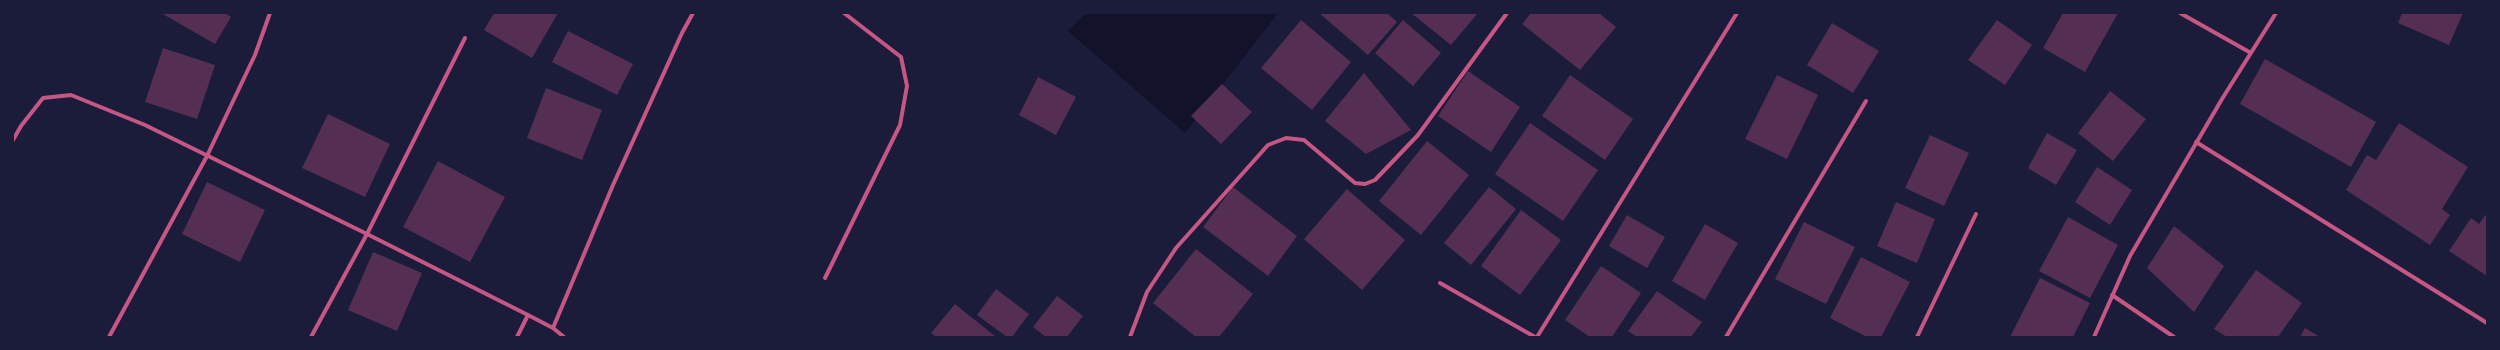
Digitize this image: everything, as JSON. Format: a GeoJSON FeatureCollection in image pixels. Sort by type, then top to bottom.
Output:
{"type":"FeatureCollection","features":[{"type":"Feature","properties":{"kind":"street"},"geometry":{"type":"LineString","coordinates":[[109,337],[206,156],[255,55],[270,13]]}},
{"type":"Feature","properties":{"kind":"street"},"geometry":{"type":"LineString","coordinates":[[553,328],[613,185],[682,33],[693,13]]}},
{"type":"Feature","properties":{"kind":"street"},"geometry":{"type":"LineString","coordinates":[[825,278],[900,125],[907,86],[901,57],[844,13]]}},
{"type":"Feature","properties":{"kind":"street"},"geometry":{"type":"LineString","coordinates":[[1130,337],[1147,292],[1176,248],[1268,145],[1286,138],[1304,140],[1355,182],[1365,184],[1375,180],[1418,135],[1507,13]]}},
{"type":"Feature","properties":{"kind":"street"},"geometry":{"type":"LineString","coordinates":[[1440,283],[1536,337],[1737,13]]}},
{"type":"Feature","properties":{"kind":"street"},"geometry":{"type":"LineString","coordinates":[[2180,13],[2251,53]]}},
{"type":"Feature","properties":{"kind":"street"},"geometry":{"type":"LineString","coordinates":[[2094,337],[2130,256],[2196,142],[2276,13]]}},
{"type":"Feature","properties":{"kind":"street"},"geometry":{"type":"LineString","coordinates":[[311,337],[367,234],[466,38]]}},
{"type":"Feature","properties":{"kind":"street"},"geometry":{"type":"LineString","coordinates":[[13,140],[21,126],[43,98],[71,96],[145,125],[528,315],[553,328],[564,337]]}},
{"type":"Feature","properties":{"kind":"street"},"geometry":{"type":"LineString","coordinates":[[1726,337],[1866,101]]}},
{"type":"Feature","properties":{"kind":"street"},"geometry":{"type":"LineString","coordinates":[[2196,142],[2487,324]]}},
{"type":"Feature","properties":{"kind":"street"},"geometry":{"type":"LineString","coordinates":[[1917,337],[1976,214]]}},
{"type":"Feature","properties":{"kind":"street"},"geometry":{"type":"LineString","coordinates":[[2112,295],[2174,337]]}},
{"type":"Feature","properties":{"kind":"street"},"geometry":{"type":"LineString","coordinates":[[517,337],[528,315]]}},
{"type":"Feature","properties":{"kind":"shaded area"},"geometry":{"type":"Polygon","coordinates":[[[1086,13],[1278,13],[1185,133],[1068,31],[1086,13]]]}},
{"type":"Feature","properties":{"kind":"building"},"geometry":{"type":"Polygon","coordinates":[[[161,13],[225,13],[231,17],[215,44],[161,13]]]}},
{"type":"Feature","properties":{"kind":"building"},"geometry":{"type":"Polygon","coordinates":[[[494,13],[558,13],[532,58],[484,30],[494,13]]]}},
{"type":"Feature","properties":{"kind":"building"},"geometry":{"type":"Polygon","coordinates":[[[1319,13],[1387,13],[1397,22],[1368,55],[1319,13]]]}},
{"type":"Feature","properties":{"kind":"building"},"geometry":{"type":"Polygon","coordinates":[[[1411,13],[1478,13],[1451,45],[1411,13]]]}},
{"type":"Feature","properties":{"kind":"building"},"geometry":{"type":"Polygon","coordinates":[[[1531,13],[1599,13],[1616,27],[1580,70],[1522,24],[1531,13]]]}},
{"type":"Feature","properties":{"kind":"building"},"geometry":{"type":"Polygon","coordinates":[[[2063,13],[2118,13],[2085,72],[2043,48],[2063,13]]]}},
{"type":"Feature","properties":{"kind":"building"},"geometry":{"type":"Polygon","coordinates":[[[2402,13],[2463,13],[2449,45],[2398,23],[2402,13]]]}},
{"type":"Feature","properties":{"kind":"building"},"geometry":{"type":"Polygon","coordinates":[[[1301,20],[1351,62],[1312,110],[1261,68],[1301,20]]]}},
{"type":"Feature","properties":{"kind":"building"},"geometry":{"type":"Polygon","coordinates":[[[1403,20],[1441,53],[1413,86],[1375,53],[1403,20]]]}},
{"type":"Feature","properties":{"kind":"building"},"geometry":{"type":"Polygon","coordinates":[[[1997,20],[2032,45],[2005,85],[1968,60],[1997,20]]]}},
{"type":"Feature","properties":{"kind":"building"},"geometry":{"type":"Polygon","coordinates":[[[1832,23],[1879,51],[1853,93],[1807,65],[1832,23]]]}},
{"type":"Feature","properties":{"kind":"building"},"geometry":{"type":"Polygon","coordinates":[[[568,31],[633,64],[617,95],[552,62],[568,31]]]}},
{"type":"Feature","properties":{"kind":"building"},"geometry":{"type":"Polygon","coordinates":[[[163,48],[215,65],[197,119],[145,102],[163,48]]]}},
{"type":"Feature","properties":{"kind":"building"},"geometry":{"type":"Polygon","coordinates":[[[2265,59],[2376,122],[2351,167],[2240,104],[2265,59]]]}},
{"type":"Feature","properties":{"kind":"building"},"geometry":{"type":"Polygon","coordinates":[[[1468,71],[1520,107],[1491,152],[1438,116],[1468,71]]]}},
{"type":"Feature","properties":{"kind":"building"},"geometry":{"type":"Polygon","coordinates":[[[1364,73],[1411,130],[1366,154],[1325,121],[1364,73]]]}},
{"type":"Feature","properties":{"kind":"building"},"geometry":{"type":"Polygon","coordinates":[[[1570,75],[1633,119],[1605,160],[1542,116],[1570,75]]]}},
{"type":"Feature","properties":{"kind":"building"},"geometry":{"type":"Polygon","coordinates":[[[1777,75],[1818,95],[1787,159],[1745,139],[1777,75]]]}},
{"type":"Feature","properties":{"kind":"building"},"geometry":{"type":"Polygon","coordinates":[[[1038,77],[1076,97],[1056,135],[1019,115],[1038,77]]]}},
{"type":"Feature","properties":{"kind":"building"},"geometry":{"type":"Polygon","coordinates":[[[1222,84],[1252,112],[1221,144],[1191,116],[1222,84]]]}},
{"type":"Feature","properties":{"kind":"building"},"geometry":{"type":"Polygon","coordinates":[[[546,88],[602,110],[582,160],[527,138],[546,88]]]}},
{"type":"Feature","properties":{"kind":"building"},"geometry":{"type":"Polygon","coordinates":[[[2110,91],[2146,119],[2113,161],[2078,133],[2110,91]]]}},
{"type":"Feature","properties":{"kind":"building"},"geometry":{"type":"Polygon","coordinates":[[[328,114],[390,144],[365,197],[302,168],[328,114]]]}},
{"type":"Feature","properties":{"kind":"building"},"geometry":{"type":"Polygon","coordinates":[[[1530,123],[1598,170],[1563,221],[1495,174],[1530,123]]]}},
{"type":"Feature","properties":{"kind":"building"},"geometry":{"type":"Polygon","coordinates":[[[2399,123],[2468,167],[2442,209],[2450,215],[2430,245],[2346,190],[2367,155],[2376,160],[2399,123]]]}},
{"type":"Feature","properties":{"kind":"building"},"geometry":{"type":"Polygon","coordinates":[[[2047,133],[2077,150],[2056,185],[2028,168],[2047,133]]]}},
{"type":"Feature","properties":{"kind":"building"},"geometry":{"type":"Polygon","coordinates":[[[1930,135],[1969,153],[1944,206],[1905,188],[1930,135]]]}},
{"type":"Feature","properties":{"kind":"building"},"geometry":{"type":"Polygon","coordinates":[[[1427,141],[1469,175],[1421,235],[1379,201],[1427,141]]]}},
{"type":"Feature","properties":{"kind":"building"},"geometry":{"type":"Polygon","coordinates":[[[438,161],[505,197],[470,262],[403,227],[438,161]]]}},
{"type":"Feature","properties":{"kind":"building"},"geometry":{"type":"Polygon","coordinates":[[[2097,167],[2132,190],[2110,225],[2075,202],[2097,167]]]}},
{"type":"Feature","properties":{"kind":"building"},"geometry":{"type":"Polygon","coordinates":[[[207,182],[265,210],[240,262],[182,234],[207,182]]]}},
{"type":"Feature","properties":{"kind":"building"},"geometry":{"type":"Polygon","coordinates":[[[1233,187],[1297,236],[1268,276],[1203,227],[1233,187]]]}},
{"type":"Feature","properties":{"kind":"building"},"geometry":{"type":"Polygon","coordinates":[[[1489,187],[1516,209],[1471,265],[1444,243],[1489,187]]]}},
{"type":"Feature","properties":{"kind":"building"},"geometry":{"type":"Polygon","coordinates":[[[1347,189],[1405,240],[1362,290],[1304,239],[1347,189]]]}},
{"type":"Feature","properties":{"kind":"building"},"geometry":{"type":"Polygon","coordinates":[[[1896,202],[1935,219],[1917,263],[1877,246],[1896,202]]]}},
{"type":"Feature","properties":{"kind":"building"},"geometry":{"type":"Polygon","coordinates":[[[1521,210],[1561,240],[1520,295],[1481,266],[1521,210]]]}},
{"type":"Feature","properties":{"kind":"building"},"geometry":{"type":"Polygon","coordinates":[[[2487,213],[2487,276],[2449,251],[2471,218],[2479,224],[2487,213]]]}},
{"type":"Feature","properties":{"kind":"building"},"geometry":{"type":"Polygon","coordinates":[[[1627,215],[1665,237],[1647,268],[1609,246],[1627,215]]]}},
{"type":"Feature","properties":{"kind":"building"},"geometry":{"type":"Polygon","coordinates":[[[2068,217],[2118,245],[2090,298],[2039,271],[2068,217]]]}},
{"type":"Feature","properties":{"kind":"building"},"geometry":{"type":"Polygon","coordinates":[[[1804,222],[1855,247],[1826,304],[1775,279],[1804,222]]]}},
{"type":"Feature","properties":{"kind":"building"},"geometry":{"type":"Polygon","coordinates":[[[1705,224],[1738,243],[1705,300],[1672,281],[1705,224]]]}},
{"type":"Feature","properties":{"kind":"building"},"geometry":{"type":"Polygon","coordinates":[[[2174,226],[2224,266],[2194,312],[2147,268],[2174,226]]]}},
{"type":"Feature","properties":{"kind":"building"},"geometry":{"type":"Polygon","coordinates":[[[1196,249],[1253,294],[1219,337],[1196,337],[1153,303],[1196,249]]]}},
{"type":"Feature","properties":{"kind":"building"},"geometry":{"type":"Polygon","coordinates":[[[373,252],[422,273],[397,331],[348,310],[373,252]]]}},
{"type":"Feature","properties":{"kind":"building"},"geometry":{"type":"Polygon","coordinates":[[[1861,257],[1910,282],[1881,337],[1867,337],[1830,318],[1861,257]]]}},
{"type":"Feature","properties":{"kind":"building"},"geometry":{"type":"Polygon","coordinates":[[[1601,266],[1641,293],[1612,337],[1590,337],[1565,320],[1601,266]]]}},
{"type":"Feature","properties":{"kind":"building"},"geometry":{"type":"Polygon","coordinates":[[[2256,270],[2302,303],[2278,337],[2227,337],[2214,329],[2256,270]]]}},
{"type":"Feature","properties":{"kind":"building"},"geometry":{"type":"Polygon","coordinates":[[[2040,278],[2090,303],[2073,337],[2010,337],[2040,278]]]}},
{"type":"Feature","properties":{"kind":"building"},"geometry":{"type":"Polygon","coordinates":[[[996,289],[1029,314],[1012,337],[1007,337],[977,315],[996,289]]]}},
{"type":"Feature","properties":{"kind":"building"},"geometry":{"type":"Polygon","coordinates":[[[1657,291],[1702,322],[1691,337],[1637,337],[1628,331],[1657,291]]]}},
{"type":"Feature","properties":{"kind":"building"},"geometry":{"type":"Polygon","coordinates":[[[1057,296],[1083,316],[1067,337],[1046,337],[1033,327],[1057,296]]]}},
{"type":"Feature","properties":{"kind":"building"},"geometry":{"type":"Polygon","coordinates":[[[955,304],[996,337],[936,337],[931,333],[955,304]]]}},
{"type":"Feature","properties":{"kind":"building"},"geometry":{"type":"Polygon","coordinates":[[[2305,328],[2320,337],[2300,337],[2305,328]]]}}]}
